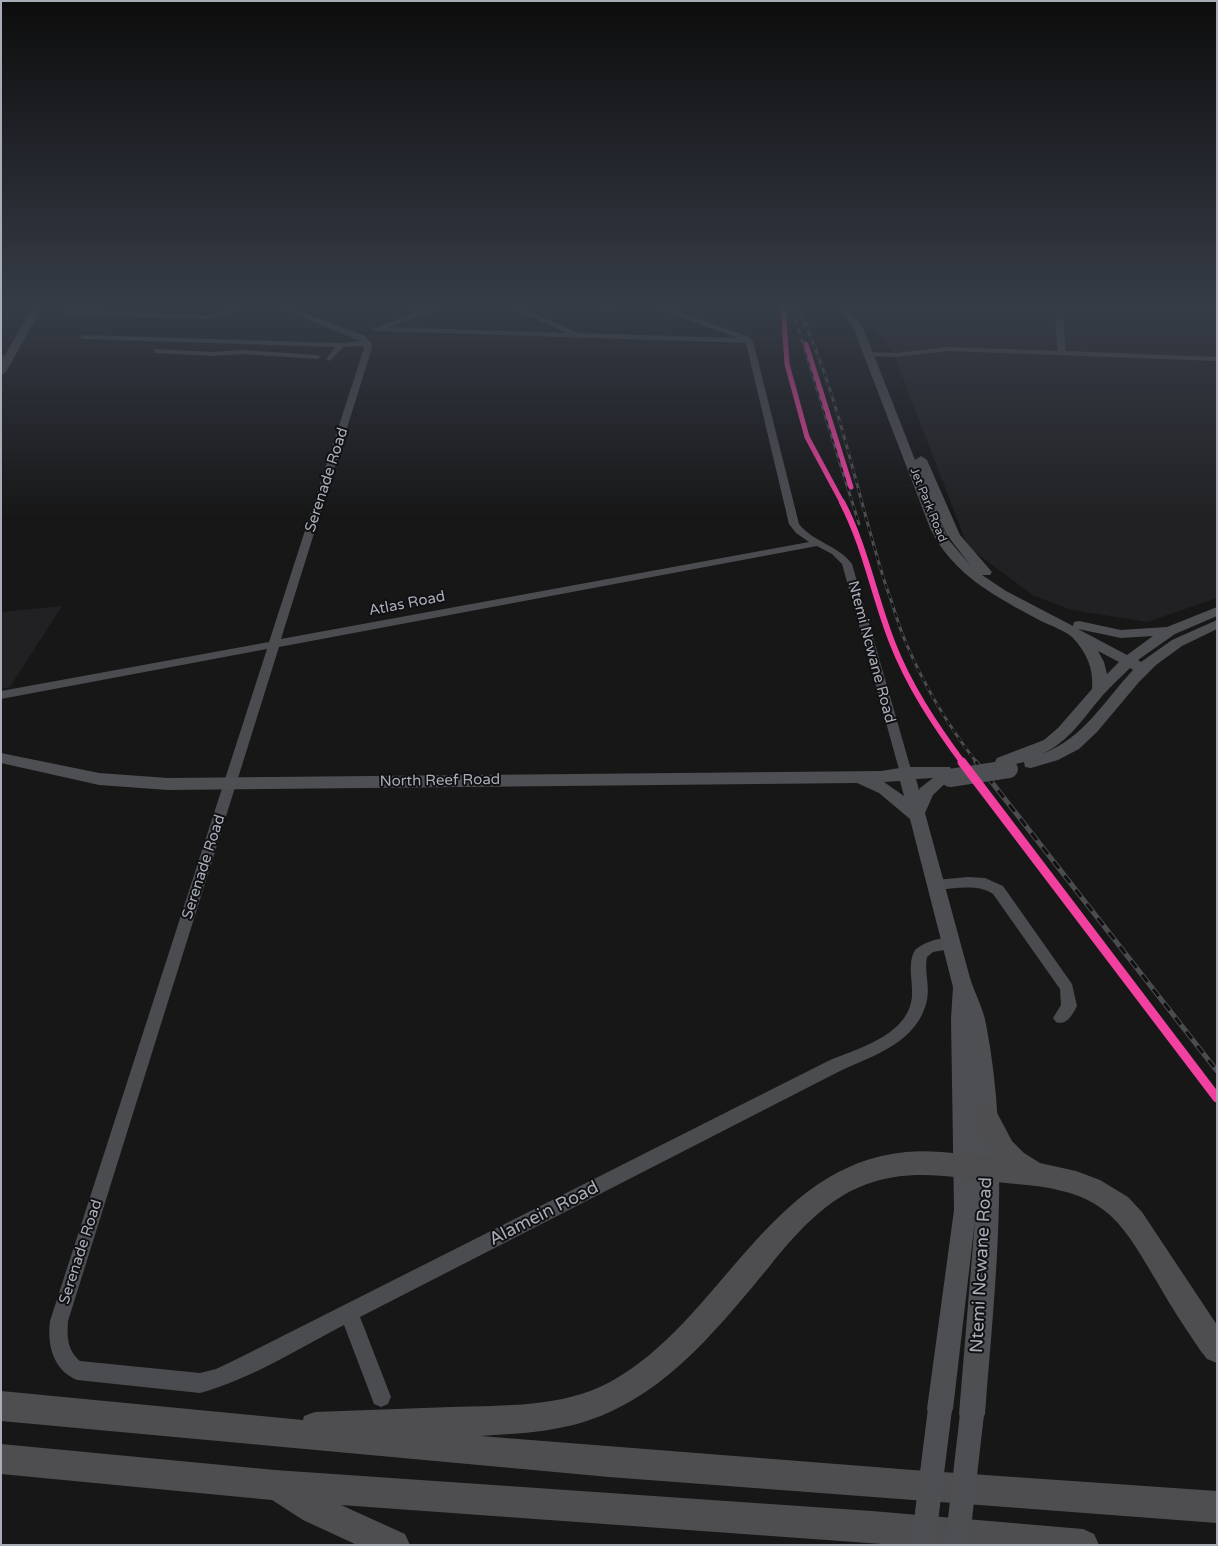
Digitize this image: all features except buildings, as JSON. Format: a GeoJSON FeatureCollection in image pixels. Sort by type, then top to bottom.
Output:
{"type":"FeatureCollection","features":[{"type":"Feature","properties":{"kind":"highway"},"geometry":{"type":"LineString","coordinates":[[986,1117],[1005,1153],[1017,1165],[1037,1174]]}},
{"type":"Feature","properties":{"kind":"highway"},"geometry":{"type":"LineString","coordinates":[[285,1434],[323,1426],[526,1419],[555,1415],[594,1404],[625,1389],[661,1364],[720,1303],[802,1210],[827,1192],[852,1178],[872,1171],[922,1164],[976,1167],[1037,1174],[1086,1186],[1105,1195],[1127,1214],[1149,1242],[1217,1350]]}},
{"type":"Feature","properties":{"kind":"highway"},"geometry":{"type":"LineString","coordinates":[[1,1406],[285,1434],[897,1486],[1217,1507]]}},
{"type":"Feature","properties":{"kind":"highway"},"geometry":{"type":"LineString","coordinates":[[1,1459],[276,1484],[872,1527],[1083,1545]]}},
{"type":"Feature","properties":{"kind":"highway"},"geometry":{"type":"LineString","coordinates":[[276,1484],[314,1509],[394,1545]]}},
{"type":"Feature","properties":{"kind":"main road","name":"Jet Park Road"},"geometry":{"type":"LineString","coordinates":[[882,377],[943,544],[954,557],[981,582],[1147,665]]}},
{"type":"Feature","properties":{"kind":"main road"},"geometry":{"type":"LineString","coordinates":[[1132,657],[1170,631],[1217,611]]}},
{"type":"Feature","properties":{"kind":"main road"},"geometry":{"type":"LineString","coordinates":[[1147,665],[1178,642],[1217,624]]}},
{"type":"Feature","properties":{"kind":"main road"},"geometry":{"type":"LineString","coordinates":[[1074,628],[1128,635],[1170,631]]}},
{"type":"Feature","properties":{"kind":"main road"},"geometry":{"type":"LineString","coordinates":[[1074,628],[1098,660],[1101,674],[1099,690]]}},
{"type":"Feature","properties":{"kind":"main road","name":"North Reef Road"},"geometry":{"type":"LineString","coordinates":[[1006,765],[1050,744],[1064,732],[1099,690],[1132,657]]}},
{"type":"Feature","properties":{"kind":"main road","name":"North Reef Road"},"geometry":{"type":"LineString","coordinates":[[1,758],[99,779],[168,784],[907,778],[945,776],[1041,760],[1072,746],[1087,734],[1122,690],[1147,665]]}},
{"type":"Feature","properties":{"kind":"main road"},"geometry":{"type":"LineString","coordinates":[[847,777],[885,789],[916,815],[926,792],[945,776]]}},
{"type":"Feature","properties":{"kind":"main road","name":"Ntemi Ncwane Road"},"geometry":{"type":"LineString","coordinates":[[907,778],[963,987],[972,1003],[976,1017],[986,1117],[965,1210],[960,1263],[923,1545]]}},
{"type":"Feature","properties":{"kind":"main road","name":"Ntemi Ncwane Road"},"geometry":{"type":"LineString","coordinates":[[957,1545],[972,1414],[984,1275],[976,1167],[960,1010],[963,987]]}},
{"type":"Feature","properties":{"kind":"street","name":"Serenade Road"},"geometry":{"type":"LineString","coordinates":[[67,1363],[60,1351],[57,1338],[59,1321],[358,377]]}},
{"type":"Feature","properties":{"kind":"street","name":"Ntemi Ncwane Road"},"geometry":{"type":"LineString","coordinates":[[758,377],[794,524],[802,533],[838,554],[847,564],[907,778]]}},
{"type":"Feature","properties":{"kind":"street","name":"Atlas Road"},"geometry":{"type":"LineString","coordinates":[[1,695],[818,543]]}},
{"type":"Feature","properties":{"kind":"street"},"geometry":{"type":"LineString","coordinates":[[935,885],[983,883],[993,886],[998,890],[1067,988],[1069,1006],[1061,1018]]}},
{"type":"Feature","properties":{"kind":"street","name":"Alamein Road"},"geometry":{"type":"LineString","coordinates":[[67,1363],[77,1370],[200,1383],[218,1378],[246,1365],[900,1034],[910,1022],[919,1001],[920,954],[929,947],[952,944]]}},
{"type":"Feature","properties":{"kind":"street"},"geometry":{"type":"LineString","coordinates":[[349,1312],[381,1397]]}},
{"type":"Feature","properties":{"kind":"shaded area"},"geometry":{"type":"Polygon","coordinates":[[[902,377],[1217,377],[1217,598],[1147,622],[1072,610],[1034,596],[968,547],[902,377]]]}},
{"type":"Feature","properties":{"kind":"shaded area"},"geometry":{"type":"Polygon","coordinates":[[[62,606],[10,687],[1,689],[1,612],[62,606]]]}},
{"type":"Feature","properties":{"kind":"railway"},"geometry":{"type":"LineString","coordinates":[[791,377],[807,437],[854,525],[892,642],[917,695],[934,724],[963,763]]}},
{"type":"Feature","properties":{"kind":"railway"},"geometry":{"type":"LineString","coordinates":[[813,377],[859,524]]}},
{"type":"Feature","properties":{"kind":"railway"},"geometry":{"type":"LineString","coordinates":[[826,377],[875,551],[903,636],[938,705],[977,763]]}},
{"type":"Feature","properties":{"kind":"railway"},"geometry":{"type":"LineString","coordinates":[[962,762],[1217,1098]]}},
{"type":"Feature","properties":{"kind":"railway"},"geometry":{"type":"LineString","coordinates":[[976,762],[1217,1071]]}},
{"type":"Feature","properties":{"kind":"transit line"},"geometry":{"type":"LineString","coordinates":[[791,377],[807,437],[854,525],[892,642],[917,695],[934,724],[1217,1098]]}},
{"type":"Feature","properties":{"kind":"transit line"},"geometry":{"type":"LineString","coordinates":[[816,377],[851,487]]}}]}
